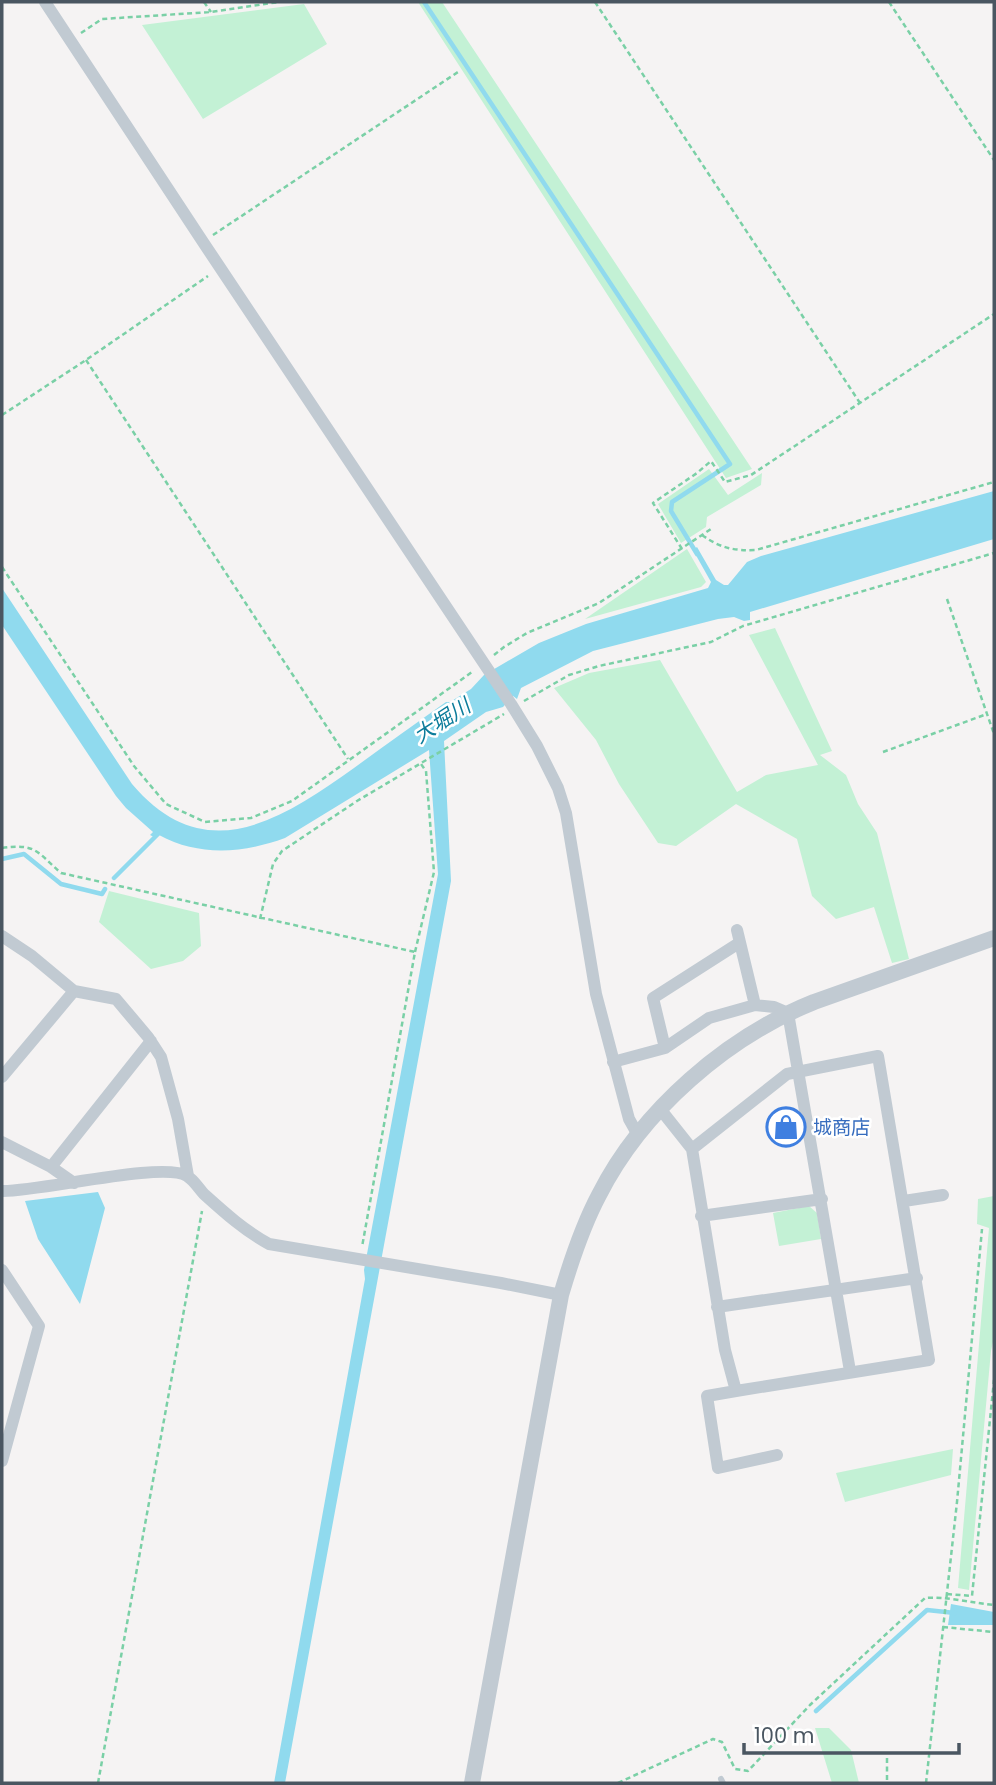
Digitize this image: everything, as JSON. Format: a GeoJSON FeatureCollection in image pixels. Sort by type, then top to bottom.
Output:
{"type":"FeatureCollection","features":[{"type":"Feature","properties":{"kind":"street"},"geometry":{"type":"LineString","coordinates":[[45,2],[487,666],[537,746],[558,788],[566,813],[596,994],[629,1119],[638,1135]]}},
{"type":"Feature","properties":{"kind":"street"},"geometry":{"type":"LineString","coordinates":[[2,936],[32,956],[74,991],[116,999],[162,1057],[178,1119],[188,1176],[205,1195],[253,1235],[269,1244],[561,1295]]}},
{"type":"Feature","properties":{"kind":"street"},"geometry":{"type":"LineString","coordinates":[[665,1048],[653,998],[738,937],[755,1005]]}},
{"type":"Feature","properties":{"kind":"street"},"geometry":{"type":"LineString","coordinates":[[472,1783],[561,1295],[599,1194],[638,1135],[661,1110],[702,1068],[749,1034],[788,1013],[994,938]]}},
{"type":"Feature","properties":{"kind":"street"},"geometry":{"type":"LineString","coordinates":[[2,1077],[74,991]]}},
{"type":"Feature","properties":{"kind":"street"},"geometry":{"type":"LineString","coordinates":[[613,1062],[665,1048],[709,1018],[755,1005],[774,1007],[788,1013]]}},
{"type":"Feature","properties":{"kind":"street"},"geometry":{"type":"LineString","coordinates":[[788,1013],[850,1371]]}},
{"type":"Feature","properties":{"kind":"street"},"geometry":{"type":"LineString","coordinates":[[51,1167],[151,1041]]}},
{"type":"Feature","properties":{"kind":"street"},"geometry":{"type":"LineString","coordinates":[[692,1149],[787,1074],[878,1056],[929,1360],[707,1396],[718,1468],[777,1455]]}},
{"type":"Feature","properties":{"kind":"street"},"geometry":{"type":"LineString","coordinates":[[661,1110],[692,1149],[724,1350],[736,1391]]}},
{"type":"Feature","properties":{"kind":"street"},"geometry":{"type":"LineString","coordinates":[[2,1142],[51,1167],[74,1183]]}},
{"type":"Feature","properties":{"kind":"street"},"geometry":{"type":"LineString","coordinates":[[2,1191],[18,1192],[166,1171],[188,1176]]}},
{"type":"Feature","properties":{"kind":"street"},"geometry":{"type":"LineString","coordinates":[[904,1200],[943,1195]]}},
{"type":"Feature","properties":{"kind":"street"},"geometry":{"type":"LineString","coordinates":[[701,1216],[822,1199]]}},
{"type":"Feature","properties":{"kind":"street"},"geometry":{"type":"LineString","coordinates":[[2,1270],[39,1326],[5,1433],[2,1461]]}},
{"type":"Feature","properties":{"kind":"street"},"geometry":{"type":"LineString","coordinates":[[717,1307],[917,1278]]}},
{"type":"Feature","properties":{"kind":"path"},"geometry":{"type":"LineString","coordinates":[[204,2],[211,12]]}},
{"type":"Feature","properties":{"kind":"path"},"geometry":{"type":"LineString","coordinates":[[70,40],[102,19],[211,12],[279,2]]}},
{"type":"Feature","properties":{"kind":"path"},"geometry":{"type":"LineString","coordinates":[[595,2],[860,403]]}},
{"type":"Feature","properties":{"kind":"path"},"geometry":{"type":"LineString","coordinates":[[889,2],[994,160]]}},
{"type":"Feature","properties":{"kind":"path"},"geometry":{"type":"LineString","coordinates":[[203,242],[458,72]]}},
{"type":"Feature","properties":{"kind":"path"},"geometry":{"type":"LineString","coordinates":[[2,415],[220,268]]}},
{"type":"Feature","properties":{"kind":"path"},"geometry":{"type":"LineString","coordinates":[[684,547],[653,503],[710,461],[725,482],[751,475],[994,314]]}},
{"type":"Feature","properties":{"kind":"path"},"geometry":{"type":"LineString","coordinates":[[86,360],[348,759]]}},
{"type":"Feature","properties":{"kind":"path"},"geometry":{"type":"LineString","coordinates":[[702,535],[715,544],[734,551],[756,550],[994,482]]}},
{"type":"Feature","properties":{"kind":"path"},"geometry":{"type":"LineString","coordinates":[[2,567],[134,766],[166,804],[205,822],[251,818],[292,801],[348,759],[487,666],[504,646],[527,633],[598,603],[711,529]]}},
{"type":"Feature","properties":{"kind":"path"},"geometry":{"type":"LineString","coordinates":[[260,919],[273,864],[282,851],[357,801],[446,750],[549,685],[579,672],[711,642],[743,626],[994,553]]}},
{"type":"Feature","properties":{"kind":"path"},"geometry":{"type":"LineString","coordinates":[[947,599],[994,734]]}},
{"type":"Feature","properties":{"kind":"path"},"geometry":{"type":"LineString","coordinates":[[883,752],[987,714]]}},
{"type":"Feature","properties":{"kind":"path"},"geometry":{"type":"LineString","coordinates":[[362,1261],[415,952],[434,872],[426,771],[423,763]]}},
{"type":"Feature","properties":{"kind":"path"},"geometry":{"type":"LineString","coordinates":[[2,848],[23,845],[35,850],[61,873],[415,952]]}},
{"type":"Feature","properties":{"kind":"path"},"geometry":{"type":"LineString","coordinates":[[98,1783],[205,1195]]}},
{"type":"Feature","properties":{"kind":"path"},"geometry":{"type":"LineString","coordinates":[[926,1783],[982,1230]]}},
{"type":"Feature","properties":{"kind":"path"},"geometry":{"type":"LineString","coordinates":[[946,1594],[972,1596],[994,1380]]}},
{"type":"Feature","properties":{"kind":"path"},"geometry":{"type":"LineString","coordinates":[[618,1783],[713,1739],[722,1742],[735,1769],[748,1771],[810,1705],[925,1598],[936,1597],[945,1602],[994,1605]]}},
{"type":"Feature","properties":{"kind":"path"},"geometry":{"type":"LineString","coordinates":[[943,1627],[994,1632]]}},
{"type":"Feature","properties":{"kind":"path"},"geometry":{"type":"LineString","coordinates":[[887,1758],[887,1783]]}},
{"type":"Feature","properties":{"kind":"green space"},"geometry":{"type":"Polygon","coordinates":[[[418,2],[442,2],[752,469],[726,478],[418,2]]]}},
{"type":"Feature","properties":{"kind":"green space"},"geometry":{"type":"Polygon","coordinates":[[[304,4],[327,44],[203,119],[142,25],[304,4]]]}},
{"type":"Feature","properties":{"kind":"green space"},"geometry":{"type":"Polygon","coordinates":[[[709,469],[728,495],[762,473],[761,485],[707,517],[706,527],[681,543],[658,504],[709,469]]]}},
{"type":"Feature","properties":{"kind":"green space"},"geometry":{"type":"Polygon","coordinates":[[[687,549],[706,582],[701,587],[585,619],[687,549]]]}},
{"type":"Feature","properties":{"kind":"green space"},"geometry":{"type":"Polygon","coordinates":[[[775,628],[832,751],[820,755],[846,775],[858,804],[877,833],[909,959],[892,963],[874,907],[836,919],[812,896],[797,839],[736,804],[676,846],[658,843],[619,784],[596,740],[554,688],[589,673],[660,660],[737,792],[766,775],[818,765],[749,635],[775,628]]]}},
{"type":"Feature","properties":{"kind":"green space"},"geometry":{"type":"Polygon","coordinates":[[[109,891],[199,913],[201,946],[183,961],[151,969],[99,922],[109,891]]]}},
{"type":"Feature","properties":{"kind":"green space"},"geometry":{"type":"Polygon","coordinates":[[[994,1196],[994,1337],[969,1590],[958,1588],[989,1228],[977,1224],[978,1199],[994,1196]]]}},
{"type":"Feature","properties":{"kind":"green space"},"geometry":{"type":"Polygon","coordinates":[[[809,1206],[817,1213],[821,1239],[779,1246],[773,1213],[809,1206]]]}},
{"type":"Feature","properties":{"kind":"green space"},"geometry":{"type":"Polygon","coordinates":[[[953,1449],[951,1475],[845,1502],[836,1473],[953,1449]]]}},
{"type":"Feature","properties":{"kind":"green space"},"geometry":{"type":"Polygon","coordinates":[[[815,1728],[829,1728],[851,1750],[859,1783],[832,1783],[815,1728]]]}},
{"type":"Feature","properties":{"kind":"water","name":"大堀川"},"geometry":{"type":"Polygon","coordinates":[[[994,491],[994,539],[750,612],[750,620],[734,617],[718,619],[593,651],[521,688],[517,699],[513,696],[503,707],[486,712],[444,741],[451,881],[285,1783],[274,1783],[365,1279],[364,1270],[438,874],[429,750],[285,838],[254,847],[206,850],[174,842],[159,835],[156,838],[150,835],[153,832],[116,796],[2,625],[2,588],[132,784],[160,810],[187,825],[215,830],[243,828],[271,819],[299,805],[446,702],[471,689],[484,675],[539,643],[586,624],[708,588],[711,582],[693,550],[697,547],[716,580],[728,585],[747,562],[761,556],[994,491]]]}},
{"type":"Feature","properties":{"kind":"water"},"geometry":{"type":"Polygon","coordinates":[[[98,1192],[105,1208],[80,1304],[38,1239],[25,1201],[98,1192]]]}},
{"type":"Feature","properties":{"kind":"water"},"geometry":{"type":"Polygon","coordinates":[[[951,1604],[994,1612],[994,1625],[948,1625],[951,1604]]]}},
{"type":"Feature","properties":{"kind":"waterway"},"geometry":{"type":"LineString","coordinates":[[424,2],[730,464],[672,502],[671,511],[697,554]]}},
{"type":"Feature","properties":{"kind":"waterway"},"geometry":{"type":"LineString","coordinates":[[114,878],[158,834]]}},
{"type":"Feature","properties":{"kind":"waterway"},"geometry":{"type":"LineString","coordinates":[[2,859],[24,854],[61,884],[102,894],[105,889]]}},
{"type":"Feature","properties":{"kind":"waterway"},"geometry":{"type":"LineString","coordinates":[[816,1711],[927,1610],[955,1613]]}},
{"type":"Feature","properties":{"kind":"place","name":"城商店"},"geometry":{"type":"Point","coordinates":[786,1127]}}]}
